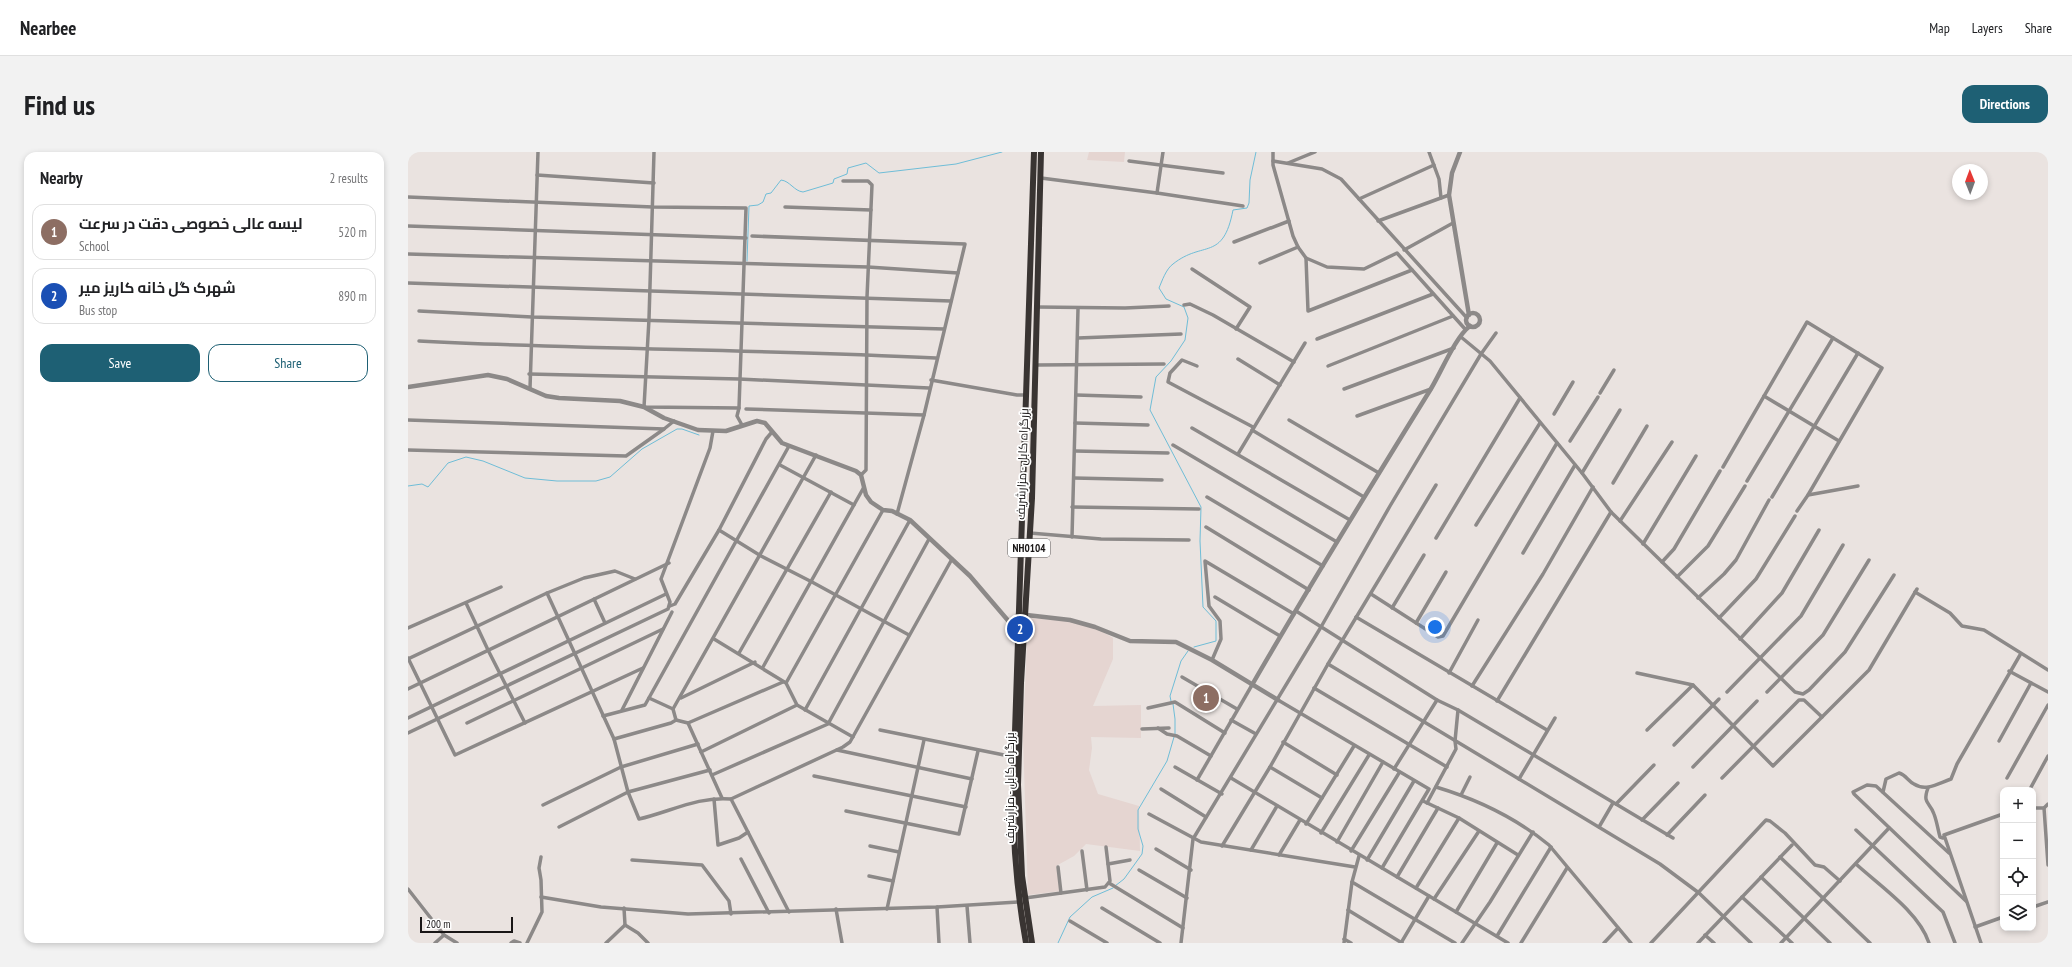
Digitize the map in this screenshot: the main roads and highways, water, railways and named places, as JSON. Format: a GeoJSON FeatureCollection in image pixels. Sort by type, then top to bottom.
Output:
{"type":"FeatureCollection","features":[{"type":"Feature","properties":{"kind":"highway","name":"بزرگراه کابل - مزارشریف"},"geometry":{"type":"LineString","coordinates":[[1026,943],[1013,842],[1016,811],[1018,614],[1034,152]]}},
{"type":"Feature","properties":{"kind":"highway","name":"بزرگراه کابل - مزارشریف"},"geometry":{"type":"LineString","coordinates":[[1018,700],[1025,627],[1030,534],[1037,365],[1037,308],[1042,178],[1041,152]]}},
{"type":"Feature","properties":{"kind":"highway","name":"بزرگراه کابل - مزارشریف"},"geometry":{"type":"LineString","coordinates":[[1017,736],[1014,757],[1016,811],[1024,898],[1021,905],[1032,943]]}},
{"type":"Feature","properties":{"kind":"waterway"},"geometry":{"type":"LineString","coordinates":[[747,261],[749,206],[758,205],[763,202],[766,194],[771,193],[781,180],[803,192],[833,183],[834,179],[847,174],[848,168],[866,163],[879,173],[956,164],[1002,152]]}},
{"type":"Feature","properties":{"kind":"waterway"},"geometry":{"type":"LineString","coordinates":[[1194,647],[1216,641],[1216,621],[1203,607],[1200,541],[1201,507],[1150,410],[1156,377],[1171,361],[1185,340],[1188,318],[1184,307],[1166,299],[1159,288],[1164,275],[1173,264],[1184,257],[1218,244],[1224,237],[1229,226],[1233,210],[1247,208],[1249,203],[1250,180],[1256,152]]}},
{"type":"Feature","properties":{"kind":"waterway"},"geometry":{"type":"LineString","coordinates":[[408,486],[422,484],[428,487],[448,463],[466,457],[483,461],[525,478],[557,481],[596,481],[610,477],[642,449],[677,429],[682,429],[699,435]]}},
{"type":"Feature","properties":{"kind":"waterway"},"geometry":{"type":"LineString","coordinates":[[1171,701],[1170,696],[1181,661],[1188,651]]}},
{"type":"Feature","properties":{"kind":"waterway"},"geometry":{"type":"LineString","coordinates":[[1173,704],[1175,734]]}},
{"type":"Feature","properties":{"kind":"waterway"},"geometry":{"type":"LineString","coordinates":[[1115,886],[1124,879],[1142,854],[1143,846],[1138,829],[1138,810],[1167,761],[1174,737]]}},
{"type":"Feature","properties":{"kind":"waterway"},"geometry":{"type":"LineString","coordinates":[[1058,943],[1070,917],[1092,897],[1113,888]]}},
{"type":"Feature","properties":{"kind":"place","name":"شهرک گل خانه کاریز میر"},"geometry":{"type":"Point","coordinates":[1020,629]}},
{"type":"Feature","properties":{"kind":"place","name":"لیسه عالی خصوصی دقت در سرعت"},"geometry":{"type":"Point","coordinates":[1206,698]}}]}
